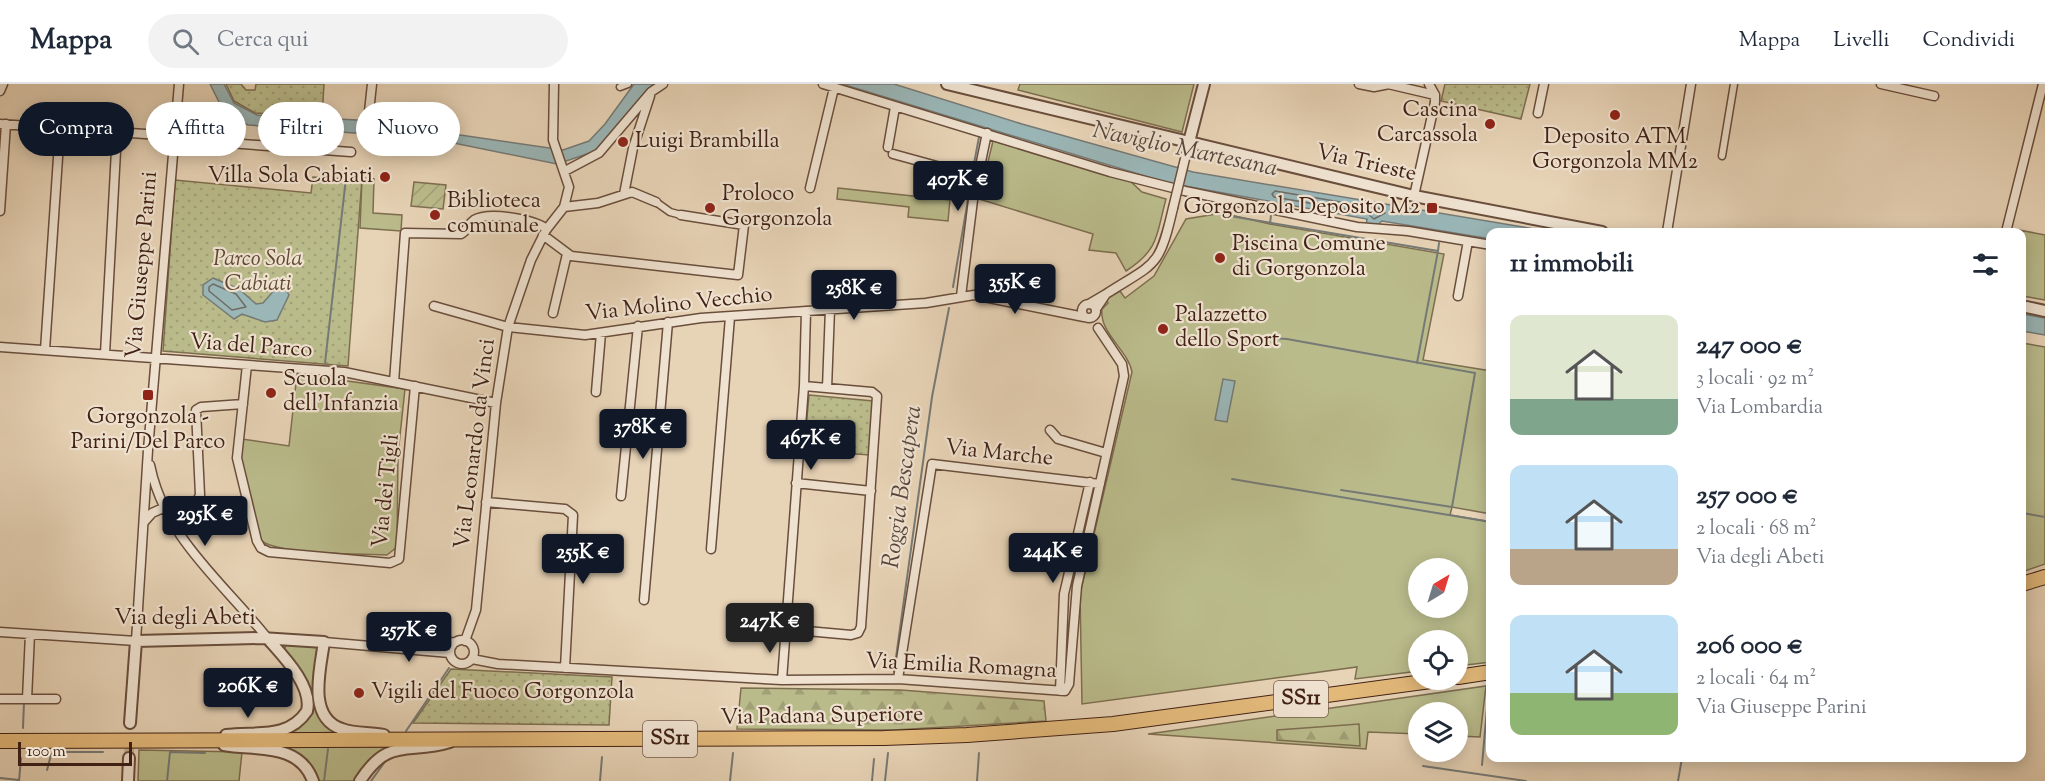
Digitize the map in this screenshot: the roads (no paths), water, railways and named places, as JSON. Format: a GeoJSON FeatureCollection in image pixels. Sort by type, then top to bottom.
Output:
{"type":"FeatureCollection","features":[{"type":"Feature","properties":{"kind":"main road"},"geometry":{"type":"LineString","coordinates":[[2026,583],[2045,577]]}},
{"type":"Feature","properties":{"kind":"main road"},"geometry":{"type":"LineString","coordinates":[[1468,675],[1486,673]]}},
{"type":"Feature","properties":{"kind":"main road","name":"Via Padana Superiore"},"geometry":{"type":"LineString","coordinates":[[203,741],[456,741],[967,735],[1165,718],[1408,684]]}},
{"type":"Feature","properties":{"kind":"main road","name":"SS11"},"geometry":{"type":"LineString","coordinates":[[0,741],[203,741]]}},
{"type":"Feature","properties":{"kind":"street"},"geometry":{"type":"LineString","coordinates":[[0,91],[3,84]]}},
{"type":"Feature","properties":{"kind":"street","name":"Via Giuseppe Parini"},"geometry":{"type":"LineString","coordinates":[[177,102],[179,84]]}},
{"type":"Feature","properties":{"kind":"street"},"geometry":{"type":"LineString","coordinates":[[370,102],[372,84]]}},
{"type":"Feature","properties":{"kind":"street"},"geometry":{"type":"LineString","coordinates":[[394,382],[405,233],[462,234],[475,219],[493,217],[527,220],[545,232],[569,255],[738,275],[744,225],[670,212],[637,193],[624,194],[598,203],[564,207],[569,184],[554,142],[554,84]]}},
{"type":"Feature","properties":{"kind":"street"},"geometry":{"type":"LineString","coordinates":[[620,87],[628,84]]}},
{"type":"Feature","properties":{"kind":"street"},"geometry":{"type":"LineString","coordinates":[[563,167],[599,153],[651,92],[663,84]]}},
{"type":"Feature","properties":{"kind":"street"},"geometry":{"type":"LineString","coordinates":[[824,84],[1110,172],[1224,200],[1357,227],[1408,231],[1486,244]]}},
{"type":"Feature","properties":{"kind":"street","name":"Via Trieste"},"geometry":{"type":"LineString","coordinates":[[947,84],[1414,196],[1581,228]]}},
{"type":"Feature","properties":{"kind":"street"},"geometry":{"type":"LineString","coordinates":[[1063,691],[1064,594],[1095,483],[1106,453],[1125,373],[1089,312],[1106,294],[1144,272],[1157,258],[1163,247],[1204,84]]}},
{"type":"Feature","properties":{"kind":"street"},"geometry":{"type":"LineString","coordinates":[[1359,84],[1374,87],[1389,84],[1435,95]]}},
{"type":"Feature","properties":{"kind":"street"},"geometry":{"type":"LineString","coordinates":[[1414,196],[1435,106],[1435,95],[1429,84]]}},
{"type":"Feature","properties":{"kind":"street"},"geometry":{"type":"LineString","coordinates":[[1538,113],[1545,84]]}},
{"type":"Feature","properties":{"kind":"street"},"geometry":{"type":"LineString","coordinates":[[1668,228],[1691,84]]}},
{"type":"Feature","properties":{"kind":"street"},"geometry":{"type":"LineString","coordinates":[[1722,156],[1734,84]]}},
{"type":"Feature","properties":{"kind":"street"},"geometry":{"type":"LineString","coordinates":[[1881,84],[1935,96]]}},
{"type":"Feature","properties":{"kind":"street"},"geometry":{"type":"LineString","coordinates":[[2007,228],[2043,84]]}},
{"type":"Feature","properties":{"kind":"street"},"geometry":{"type":"LineString","coordinates":[[810,189],[834,88]]}},
{"type":"Feature","properties":{"kind":"street"},"geometry":{"type":"LineString","coordinates":[[624,194],[635,141],[651,92]]}},
{"type":"Feature","properties":{"kind":"street"},"geometry":{"type":"LineString","coordinates":[[896,106],[891,150],[977,177]]}},
{"type":"Feature","properties":{"kind":"street"},"geometry":{"type":"LineString","coordinates":[[0,211],[3,124],[18,125]]}},
{"type":"Feature","properties":{"kind":"street"},"geometry":{"type":"LineString","coordinates":[[961,296],[977,177],[987,133]]}},
{"type":"Feature","properties":{"kind":"street"},"geometry":{"type":"LineString","coordinates":[[246,145],[351,152]]}},
{"type":"Feature","properties":{"kind":"street"},"geometry":{"type":"LineString","coordinates":[[45,350],[58,156]]}},
{"type":"Feature","properties":{"kind":"street"},"geometry":{"type":"LineString","coordinates":[[105,354],[116,156]]}},
{"type":"Feature","properties":{"kind":"street","name":"Via Giuseppe Parini"},"geometry":{"type":"LineString","coordinates":[[130,723],[148,450],[172,156]]}},
{"type":"Feature","properties":{"kind":"street","name":"Via Leonardo da Vinci"},"geometry":{"type":"LineString","coordinates":[[460,641],[476,610],[496,403],[508,327],[534,254],[545,232],[564,207]]}},
{"type":"Feature","properties":{"kind":"street"},"geometry":{"type":"LineString","coordinates":[[1458,296],[1468,241]]}},
{"type":"Feature","properties":{"kind":"street"},"geometry":{"type":"LineString","coordinates":[[554,313],[569,255]]}},
{"type":"Feature","properties":{"kind":"street","name":"Via Molino Vecchio"},"geometry":{"type":"LineString","coordinates":[[434,306],[508,327],[579,334],[601,333],[702,318],[926,303],[980,295],[1070,313],[1089,312]]}},
{"type":"Feature","properties":{"kind":"street"},"geometry":{"type":"LineString","coordinates":[[2026,307],[2045,311]]}},
{"type":"Feature","properties":{"kind":"street"},"geometry":{"type":"LineString","coordinates":[[826,388],[830,309]]}},
{"type":"Feature","properties":{"kind":"street"},"geometry":{"type":"LineString","coordinates":[[782,680],[804,386],[806,311]]}},
{"type":"Feature","properties":{"kind":"street"},"geometry":{"type":"LineString","coordinates":[[711,549],[730,316]]}},
{"type":"Feature","properties":{"kind":"street"},"geometry":{"type":"LineString","coordinates":[[644,600],[668,322]]}},
{"type":"Feature","properties":{"kind":"street"},"geometry":{"type":"LineString","coordinates":[[621,496],[638,326]]}},
{"type":"Feature","properties":{"kind":"street"},"geometry":{"type":"LineString","coordinates":[[596,392],[601,333]]}},
{"type":"Feature","properties":{"kind":"street","name":"Via del Parco"},"geometry":{"type":"LineString","coordinates":[[0,347],[344,372],[496,403]]}},
{"type":"Feature","properties":{"kind":"street","name":"Via dei Tigli"},"geometry":{"type":"LineString","coordinates":[[248,365],[238,464],[256,539],[261,548],[269,552],[391,563],[398,560],[401,553],[415,386]]}},
{"type":"Feature","properties":{"kind":"street"},"geometry":{"type":"LineString","coordinates":[[785,629],[851,635],[858,633],[861,627],[878,399],[876,394],[804,386]]}},
{"type":"Feature","properties":{"kind":"street"},"geometry":{"type":"LineString","coordinates":[[173,526],[194,506],[200,495],[196,410],[201,407],[243,404]]}},
{"type":"Feature","properties":{"kind":"street"},"geometry":{"type":"LineString","coordinates":[[1050,430],[1058,439],[1106,453]]}},
{"type":"Feature","properties":{"kind":"street","name":"Via Giuseppe Parini"},"geometry":{"type":"LineString","coordinates":[[148,450],[154,482],[163,508],[173,526],[193,554],[268,639],[297,677],[308,702],[306,713],[293,725],[278,732],[231,734],[203,741]]}},
{"type":"Feature","properties":{"kind":"street","name":"Via Marche"},"geometry":{"type":"LineString","coordinates":[[898,679],[932,464],[1095,483]]}},
{"type":"Feature","properties":{"kind":"street"},"geometry":{"type":"LineString","coordinates":[[796,483],[871,491]]}},
{"type":"Feature","properties":{"kind":"street"},"geometry":{"type":"LineString","coordinates":[[1063,691],[1095,483]]}},
{"type":"Feature","properties":{"kind":"street"},"geometry":{"type":"LineString","coordinates":[[486,502],[571,512],[574,519],[565,668]]}},
{"type":"Feature","properties":{"kind":"street"},"geometry":{"type":"LineString","coordinates":[[144,522],[152,513],[163,508]]}},
{"type":"Feature","properties":{"kind":"street"},"geometry":{"type":"LineString","coordinates":[[1064,594],[1076,596]]}},
{"type":"Feature","properties":{"kind":"street","name":"Via degli Abeti"},"geometry":{"type":"LineString","coordinates":[[0,632],[136,641],[268,639],[370,645],[450,654]]}},
{"type":"Feature","properties":{"kind":"street"},"geometry":{"type":"LineString","coordinates":[[27,699],[30,634]]}},
{"type":"Feature","properties":{"kind":"street"},"geometry":{"type":"LineString","coordinates":[[460,641],[474,648],[472,660],[466,664],[458,664],[450,654],[460,641]]}},
{"type":"Feature","properties":{"kind":"street","name":"Via degli Abeti"},"geometry":{"type":"LineString","coordinates":[[370,645],[460,641]]}},
{"type":"Feature","properties":{"kind":"street"},"geometry":{"type":"LineString","coordinates":[[324,642],[319,704],[327,720],[345,730],[405,740]]}},
{"type":"Feature","properties":{"kind":"street","name":"Via Emilia Romagna"},"geometry":{"type":"LineString","coordinates":[[472,660],[565,668],[782,680],[898,679],[1063,691]]}},
{"type":"Feature","properties":{"kind":"street"},"geometry":{"type":"LineString","coordinates":[[0,699],[56,699]]}},
{"type":"Feature","properties":{"kind":"street"},"geometry":{"type":"LineString","coordinates":[[203,741],[283,752],[305,766],[313,781]]}},
{"type":"Feature","properties":{"kind":"street"},"geometry":{"type":"LineString","coordinates":[[360,781],[370,766],[385,753],[456,741]]}},
{"type":"Feature","properties":{"kind":"street"},"geometry":{"type":"LineString","coordinates":[[128,781],[129,758]]}},
{"type":"Feature","properties":{"kind":"water"},"geometry":{"type":"Polygon","coordinates":[[[210,84],[224,84],[233,102],[219,102],[210,84]]]}},
{"type":"Feature","properties":{"kind":"water"},"geometry":{"type":"Polygon","coordinates":[[[634,84],[654,84],[596,151],[557,164],[460,144],[460,135],[563,150],[589,141],[605,124],[634,84]]]}},
{"type":"Feature","properties":{"kind":"water"},"geometry":{"type":"Polygon","coordinates":[[[842,84],[894,84],[1022,124],[1193,172],[1529,228],[1486,228],[1486,238],[1382,221],[1376,226],[1366,225],[1367,219],[1168,183],[842,84]]]}},
{"type":"Feature","properties":{"kind":"water"},"geometry":{"type":"Polygon","coordinates":[[[246,109],[258,115],[258,126],[246,124],[246,109]]]}},
{"type":"Feature","properties":{"kind":"water"},"geometry":{"type":"Polygon","coordinates":[[[344,119],[356,120],[356,133],[344,132],[344,119]]]}},
{"type":"Feature","properties":{"kind":"water"},"geometry":{"type":"Polygon","coordinates":[[[213,278],[239,289],[256,304],[263,303],[277,287],[285,288],[289,295],[277,320],[265,322],[242,314],[234,319],[203,295],[203,285],[213,278]]]}},
{"type":"Feature","properties":{"kind":"water"},"geometry":{"type":"Polygon","coordinates":[[[2026,315],[2045,318],[2045,335],[2026,332],[2026,315]]]}},
{"type":"Feature","properties":{"kind":"water"},"geometry":{"type":"Polygon","coordinates":[[[1223,379],[1235,381],[1227,422],[1215,420],[1223,379]]]}},
{"type":"Feature","properties":{"kind":"waterway","name":"Roggia Bescapera"},"geometry":{"type":"LineString","coordinates":[[973,169],[979,137]]}},
{"type":"Feature","properties":{"kind":"waterway"},"geometry":{"type":"LineString","coordinates":[[325,363],[347,169]]}},
{"type":"Feature","properties":{"kind":"waterway","name":"Roggia Bescapera"},"geometry":{"type":"LineString","coordinates":[[953,287],[971,182]]}},
{"type":"Feature","properties":{"kind":"waterway"},"geometry":{"type":"LineString","coordinates":[[1212,213],[1438,251],[1417,363]]}},
{"type":"Feature","properties":{"kind":"waterway"},"geometry":{"type":"LineString","coordinates":[[1270,224],[1271,215]]}},
{"type":"Feature","properties":{"kind":"waterway"},"geometry":{"type":"LineString","coordinates":[[1438,251],[1439,243]]}},
{"type":"Feature","properties":{"kind":"waterway","name":"Roggia Bescapera"},"geometry":{"type":"LineString","coordinates":[[894,672],[932,397],[949,308]]}},
{"type":"Feature","properties":{"kind":"waterway"},"geometry":{"type":"LineString","coordinates":[[1256,337],[1287,339],[1475,373],[1452,507],[1341,490]]}},
{"type":"Feature","properties":{"kind":"waterway"},"geometry":{"type":"LineString","coordinates":[[1232,479],[1486,521]]}},
{"type":"Feature","properties":{"kind":"waterway"},"geometry":{"type":"LineString","coordinates":[[2026,514],[2045,517]]}},
{"type":"Feature","properties":{"kind":"waterway","name":"Roggia Bescapera"},"geometry":{"type":"LineString","coordinates":[[406,731],[449,668]]}},
{"type":"Feature","properties":{"kind":"waterway"},"geometry":{"type":"LineString","coordinates":[[23,728],[24,702]]}},
{"type":"Feature","properties":{"kind":"waterway"},"geometry":{"type":"LineString","coordinates":[[1482,765],[1486,720]]}},
{"type":"Feature","properties":{"kind":"waterway"},"geometry":{"type":"LineString","coordinates":[[324,781],[328,749]]}},
{"type":"Feature","properties":{"kind":"waterway"},"geometry":{"type":"LineString","coordinates":[[47,770],[51,755],[55,752],[103,752]]}},
{"type":"Feature","properties":{"kind":"waterway"},"geometry":{"type":"LineString","coordinates":[[167,781],[170,752],[205,753]]}},
{"type":"Feature","properties":{"kind":"waterway"},"geometry":{"type":"LineString","coordinates":[[730,781],[733,753]]}},
{"type":"Feature","properties":{"kind":"waterway"},"geometry":{"type":"LineString","coordinates":[[885,781],[888,753]]}},
{"type":"Feature","properties":{"kind":"waterway"},"geometry":{"type":"LineString","coordinates":[[977,781],[979,753]]}},
{"type":"Feature","properties":{"kind":"waterway"},"geometry":{"type":"LineString","coordinates":[[600,781],[602,757]]}},
{"type":"Feature","properties":{"kind":"waterway"},"geometry":{"type":"LineString","coordinates":[[19,781],[21,758]]}},
{"type":"Feature","properties":{"kind":"waterway"},"geometry":{"type":"LineString","coordinates":[[872,781],[874,759]]}},
{"type":"Feature","properties":{"kind":"waterway"},"geometry":{"type":"LineString","coordinates":[[1678,781],[1681,762]]}},
{"type":"Feature","properties":{"kind":"waterway","name":"Roggia Bescapera"},"geometry":{"type":"LineString","coordinates":[[371,781],[384,763]]}},
{"type":"Feature","properties":{"kind":"waterway"},"geometry":{"type":"LineString","coordinates":[[1423,766],[1526,781]]}},
{"type":"Feature","properties":{"kind":"waterway"},"geometry":{"type":"LineString","coordinates":[[0,778],[19,780]]}},
{"type":"Feature","properties":{"kind":"tunnel"},"geometry":{"type":"LineString","coordinates":[[129,758],[130,723]]}},
{"type":"Feature","properties":{"kind":"place","name":"Deposito ATM Gorgonzola MM2"},"geometry":{"type":"Point","coordinates":[1615,115]}},
{"type":"Feature","properties":{"kind":"place","name":"Cascina Carcassola"},"geometry":{"type":"Point","coordinates":[1490,124]}},
{"type":"Feature","properties":{"kind":"place","name":"Luigi Brambilla"},"geometry":{"type":"Point","coordinates":[623,142]}},
{"type":"Feature","properties":{"kind":"place","name":"Villa Sola Cabiati"},"geometry":{"type":"Point","coordinates":[385,177]}},
{"type":"Feature","properties":{"kind":"place","name":"Proloco Gorgonzola"},"geometry":{"type":"Point","coordinates":[710,208]}},
{"type":"Feature","properties":{"kind":"place","name":"Gorgonzola Deposito M2"},"geometry":{"type":"Point","coordinates":[1432,208]}},
{"type":"Feature","properties":{"kind":"place","name":"Biblioteca comunale"},"geometry":{"type":"Point","coordinates":[435,215]}},
{"type":"Feature","properties":{"kind":"place","name":"Piscina Comune di Gorgonzola"},"geometry":{"type":"Point","coordinates":[1220,258]}},
{"type":"Feature","properties":{"kind":"place","name":"Palazzetto dello Sport"},"geometry":{"type":"Point","coordinates":[1163,329]}},
{"type":"Feature","properties":{"kind":"place","name":"Scuola dell'Infanzia"},"geometry":{"type":"Point","coordinates":[271,393]}},
{"type":"Feature","properties":{"kind":"place","name":"Gorgonzola - Parini/Del Parco"},"geometry":{"type":"Point","coordinates":[148,395]}},
{"type":"Feature","properties":{"kind":"place","name":"Vigili del Fuoco Gorgonzola"},"geometry":{"type":"Point","coordinates":[359,693]}},
{"type":"Feature","properties":{"kind":"water label","name":"Naviglio Martesana"},"geometry":{"type":"Point","coordinates":[1185,150]}},
{"type":"Feature","properties":{"kind":"park label","name":"Parco Sola Cabiati"},"geometry":{"type":"Point","coordinates":[258,272]}}]}
